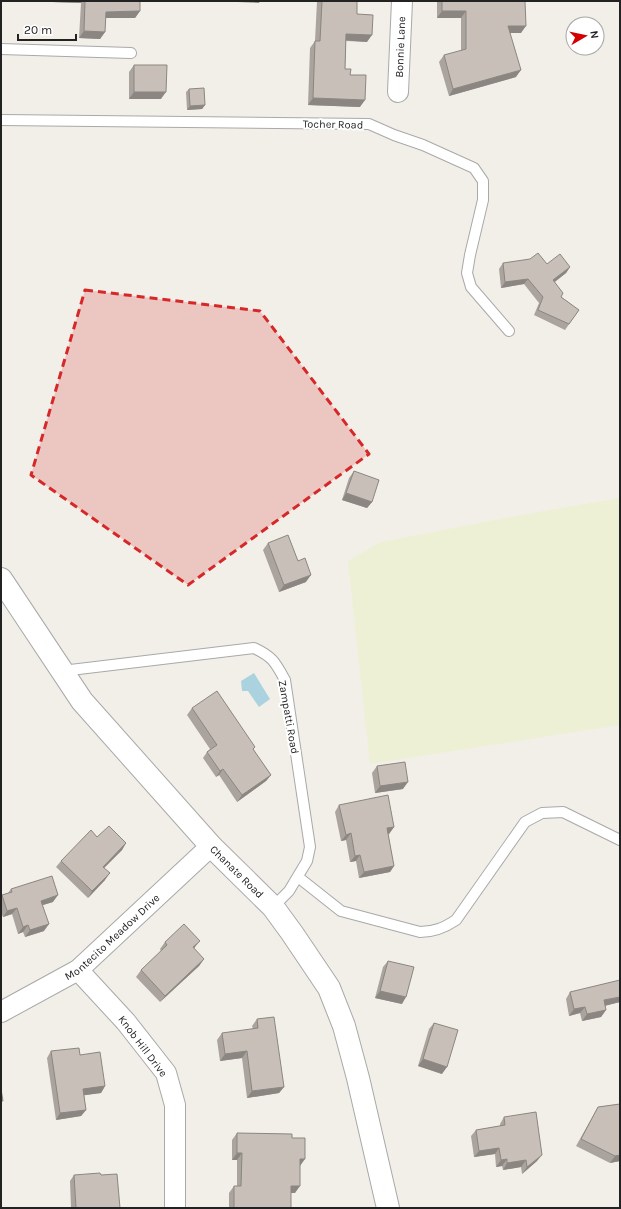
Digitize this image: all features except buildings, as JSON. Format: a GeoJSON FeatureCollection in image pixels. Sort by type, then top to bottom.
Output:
{"type":"FeatureCollection","features":[{"type":"Feature","properties":{"kind":"street","name":"Bonnie Lane"},"geometry":{"type":"LineString","coordinates":[[398,92],[402,1]]}},
{"type":"Feature","properties":{"kind":"street","name":"Chanate Road"},"geometry":{"type":"LineString","coordinates":[[1,579],[82,701],[210,846],[273,907],[329,988],[344,1026],[358,1078],[388,1208]]}},
{"type":"Feature","properties":{"kind":"street","name":"Montecito Meadow Drive"},"geometry":{"type":"LineString","coordinates":[[1,1012],[78,970],[210,846]]}},
{"type":"Feature","properties":{"kind":"street","name":"Knob Hill Drive"},"geometry":{"type":"LineString","coordinates":[[78,970],[126,1022],[166,1073],[175,1106],[175,1208]]}},
{"type":"Feature","properties":{"kind":"lane"},"geometry":{"type":"LineString","coordinates":[[1,49],[131,53]]}},
{"type":"Feature","properties":{"kind":"lane","name":"Tocher Road"},"geometry":{"type":"LineString","coordinates":[[1,120],[369,124],[423,145],[474,168],[483,181],[483,200],[467,273],[471,287],[509,331]]}},
{"type":"Feature","properties":{"kind":"lane","name":"Zampatti Road"},"geometry":{"type":"LineString","coordinates":[[62,671],[254,648],[266,654],[275,662],[285,680],[310,847],[307,861],[290,891],[273,907]]}},
{"type":"Feature","properties":{"kind":"lane"},"geometry":{"type":"LineString","coordinates":[[298,877],[341,911],[420,932],[429,932],[447,926],[456,920],[525,822],[542,813],[563,812],[620,840]]}},
{"type":"Feature","properties":{"kind":"highlighted area"},"geometry":{"type":"Polygon","coordinates":[[[85,290],[260,311],[369,454],[188,585],[31,475],[85,290]]]}},
{"type":"Feature","properties":{"kind":"green space"},"geometry":{"type":"Polygon","coordinates":[[[620,498],[620,725],[370,764],[348,561],[381,542],[526,514],[620,498]]]}},
{"type":"Feature","properties":{"kind":"water"},"geometry":{"type":"Polygon","coordinates":[[[254,673],[270,699],[259,707],[248,691],[242,691],[241,681],[254,673]]]}}]}
